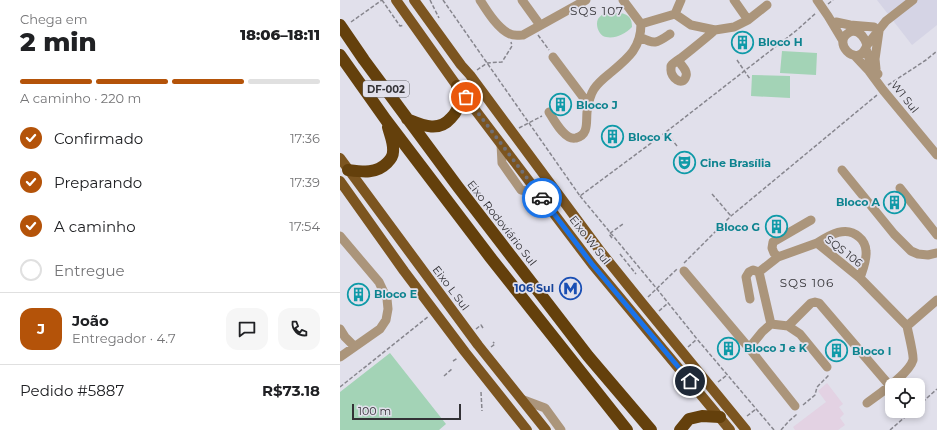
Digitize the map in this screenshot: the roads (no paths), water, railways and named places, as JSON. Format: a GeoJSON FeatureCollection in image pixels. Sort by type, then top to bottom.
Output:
{"type":"FeatureCollection","features":[{"type":"Feature","properties":{"kind":"highway","name":"Eixo Rodoviário Sul"},"geometry":{"type":"LineString","coordinates":[[346,24],[364,60],[462,194],[588,356],[651,430]]}},
{"type":"Feature","properties":{"kind":"highway","name":"DF-002"},"geometry":{"type":"LineString","coordinates":[[340,55],[386,120],[490,257],[627,430]]}},
{"type":"Feature","properties":{"kind":"highway"},"geometry":{"type":"LineString","coordinates":[[407,119],[430,127],[441,126],[449,121],[456,114],[459,102],[457,86]]}},
{"type":"Feature","properties":{"kind":"highway"},"geometry":{"type":"LineString","coordinates":[[348,170],[364,172],[374,171],[382,168],[389,161],[393,153],[393,143],[386,120]]}},
{"type":"Feature","properties":{"kind":"highway"},"geometry":{"type":"LineString","coordinates":[[680,430],[689,419],[702,416],[720,417]]}},
{"type":"Feature","properties":{"kind":"main road","name":"Eixo W Sul"},"geometry":{"type":"LineString","coordinates":[[396,0],[457,86],[592,264],[730,430]]}},
{"type":"Feature","properties":{"kind":"main road","name":"Eixo W Sul"},"geometry":{"type":"LineString","coordinates":[[416,1],[461,65],[470,75],[601,252],[743,426]]}},
{"type":"Feature","properties":{"kind":"main road","name":"Eixo L Sul"},"geometry":{"type":"LineString","coordinates":[[340,158],[478,345],[546,430]]}},
{"type":"Feature","properties":{"kind":"main road"},"geometry":{"type":"LineString","coordinates":[[340,181],[404,271],[465,352],[527,430]]}},
{"type":"Feature","properties":{"kind":"street"},"geometry":{"type":"LineString","coordinates":[[480,0],[501,28],[509,34],[516,36],[523,35],[586,0]]}},
{"type":"Feature","properties":{"kind":"street"},"geometry":{"type":"LineString","coordinates":[[522,0],[537,27]]}},
{"type":"Feature","properties":{"kind":"street"},"geometry":{"type":"LineString","coordinates":[[548,112],[563,132],[568,136],[573,139],[583,135],[586,129],[590,99],[594,89],[603,79],[629,57],[639,42],[641,24],[623,0]]}},
{"type":"Feature","properties":{"kind":"street"},"geometry":{"type":"LineString","coordinates":[[675,14],[681,0]]}},
{"type":"Feature","properties":{"kind":"street"},"geometry":{"type":"LineString","coordinates":[[734,0],[748,20]]}},
{"type":"Feature","properties":{"kind":"street"},"geometry":{"type":"LineString","coordinates":[[820,4],[843,41],[843,45],[847,52],[854,55],[861,54],[877,28],[913,0]]}},
{"type":"Feature","properties":{"kind":"street"},"geometry":{"type":"LineString","coordinates":[[675,14],[691,25],[715,30],[734,27],[748,20],[767,5]]}},
{"type":"Feature","properties":{"kind":"street"},"geometry":{"type":"LineString","coordinates":[[641,24],[675,14]]}},
{"type":"Feature","properties":{"kind":"street"},"geometry":{"type":"LineString","coordinates":[[828,16],[836,22],[855,31],[864,38],[866,47]]}},
{"type":"Feature","properties":{"kind":"street"},"geometry":{"type":"LineString","coordinates":[[836,22],[877,28]]}},
{"type":"Feature","properties":{"kind":"street"},"geometry":{"type":"LineString","coordinates":[[843,41],[846,34],[855,31],[877,28]]}},
{"type":"Feature","properties":{"kind":"street"},"geometry":{"type":"LineString","coordinates":[[876,71],[875,59],[877,28]]}},
{"type":"Feature","properties":{"kind":"street"},"geometry":{"type":"LineString","coordinates":[[678,60],[715,30]]}},
{"type":"Feature","properties":{"kind":"street"},"geometry":{"type":"LineString","coordinates":[[640,37],[654,43],[662,40],[670,34]]}},
{"type":"Feature","properties":{"kind":"street","name":"W1 Sul"},"geometry":{"type":"LineString","coordinates":[[866,47],[872,67],[876,71],[885,88],[937,155]]}},
{"type":"Feature","properties":{"kind":"street","name":"W1 Sul"},"geometry":{"type":"LineString","coordinates":[[854,55],[937,145]]}},
{"type":"Feature","properties":{"kind":"street"},"geometry":{"type":"LineString","coordinates":[[553,57],[589,105]]}},
{"type":"Feature","properties":{"kind":"street"},"geometry":{"type":"LineString","coordinates":[[842,170],[894,234],[911,251],[918,254],[928,255],[937,253]]}},
{"type":"Feature","properties":{"kind":"street"},"geometry":{"type":"LineString","coordinates":[[900,188],[937,235]]}},
{"type":"Feature","properties":{"kind":"street"},"geometry":{"type":"LineString","coordinates":[[778,257],[772,248],[773,242],[811,220]]}},
{"type":"Feature","properties":{"kind":"street"},"geometry":{"type":"LineString","coordinates":[[817,243],[836,233],[849,231],[861,238],[866,250],[865,263],[860,278]]}},
{"type":"Feature","properties":{"kind":"street"},"geometry":{"type":"LineString","coordinates":[[340,236],[379,282],[387,299],[388,309],[386,320],[380,329],[340,357]]}},
{"type":"Feature","properties":{"kind":"street","name":"SQS 106"},"geometry":{"type":"LineString","coordinates":[[750,299],[746,277],[749,272],[754,270],[759,272],[778,257],[817,243],[860,278],[907,326]]}},
{"type":"Feature","properties":{"kind":"street"},"geometry":{"type":"LineString","coordinates":[[684,271],[799,407]]}},
{"type":"Feature","properties":{"kind":"street"},"geometry":{"type":"LineString","coordinates":[[759,272],[771,324]]}},
{"type":"Feature","properties":{"kind":"street"},"geometry":{"type":"LineString","coordinates":[[899,378],[908,370],[913,359],[907,326],[937,300]]}},
{"type":"Feature","properties":{"kind":"street"},"geometry":{"type":"LineString","coordinates":[[788,326],[811,303],[819,303],[885,380]]}},
{"type":"Feature","properties":{"kind":"street"},"geometry":{"type":"LineString","coordinates":[[749,348],[762,332],[771,324],[788,326],[800,334],[827,367]]}},
{"type":"Feature","properties":{"kind":"street"},"geometry":{"type":"LineString","coordinates":[[340,328],[354,346]]}},
{"type":"Feature","properties":{"kind":"street"},"geometry":{"type":"LineString","coordinates":[[867,403],[885,390]]}},
{"type":"Feature","properties":{"kind":"street"},"geometry":{"type":"LineString","coordinates":[[521,399],[545,408],[561,430]]}},
{"type":"Feature","properties":{"kind":"place","name":"Bloco H"},"geometry":{"type":"Point","coordinates":[743,42]}},
{"type":"Feature","properties":{"kind":"place","name":"Bloco J"},"geometry":{"type":"Point","coordinates":[561,105]}},
{"type":"Feature","properties":{"kind":"place","name":"Bloco K"},"geometry":{"type":"Point","coordinates":[612,137]}},
{"type":"Feature","properties":{"kind":"place","name":"Cine Brasília"},"geometry":{"type":"Point","coordinates":[684,163]}},
{"type":"Feature","properties":{"kind":"place","name":"Bloco A"},"geometry":{"type":"Point","coordinates":[895,202]}},
{"type":"Feature","properties":{"kind":"place","name":"Bloco G"},"geometry":{"type":"Point","coordinates":[776,227]}},
{"type":"Feature","properties":{"kind":"place","name":"106 Sul"},"geometry":{"type":"Point","coordinates":[570,288]}},
{"type":"Feature","properties":{"kind":"place","name":"Bloco E"},"geometry":{"type":"Point","coordinates":[358,294]}},
{"type":"Feature","properties":{"kind":"place","name":"Bloco J e K"},"geometry":{"type":"Point","coordinates":[729,348]}},
{"type":"Feature","properties":{"kind":"place","name":"Bloco I"},"geometry":{"type":"Point","coordinates":[837,351]}},
{"type":"Feature","properties":{"kind":"district","name":"SQS 107"},"geometry":{"type":"Point","coordinates":[597,11]}},
{"type":"Feature","properties":{"kind":"district","name":"SQS 106"},"geometry":{"type":"Point","coordinates":[807,283]}}]}
